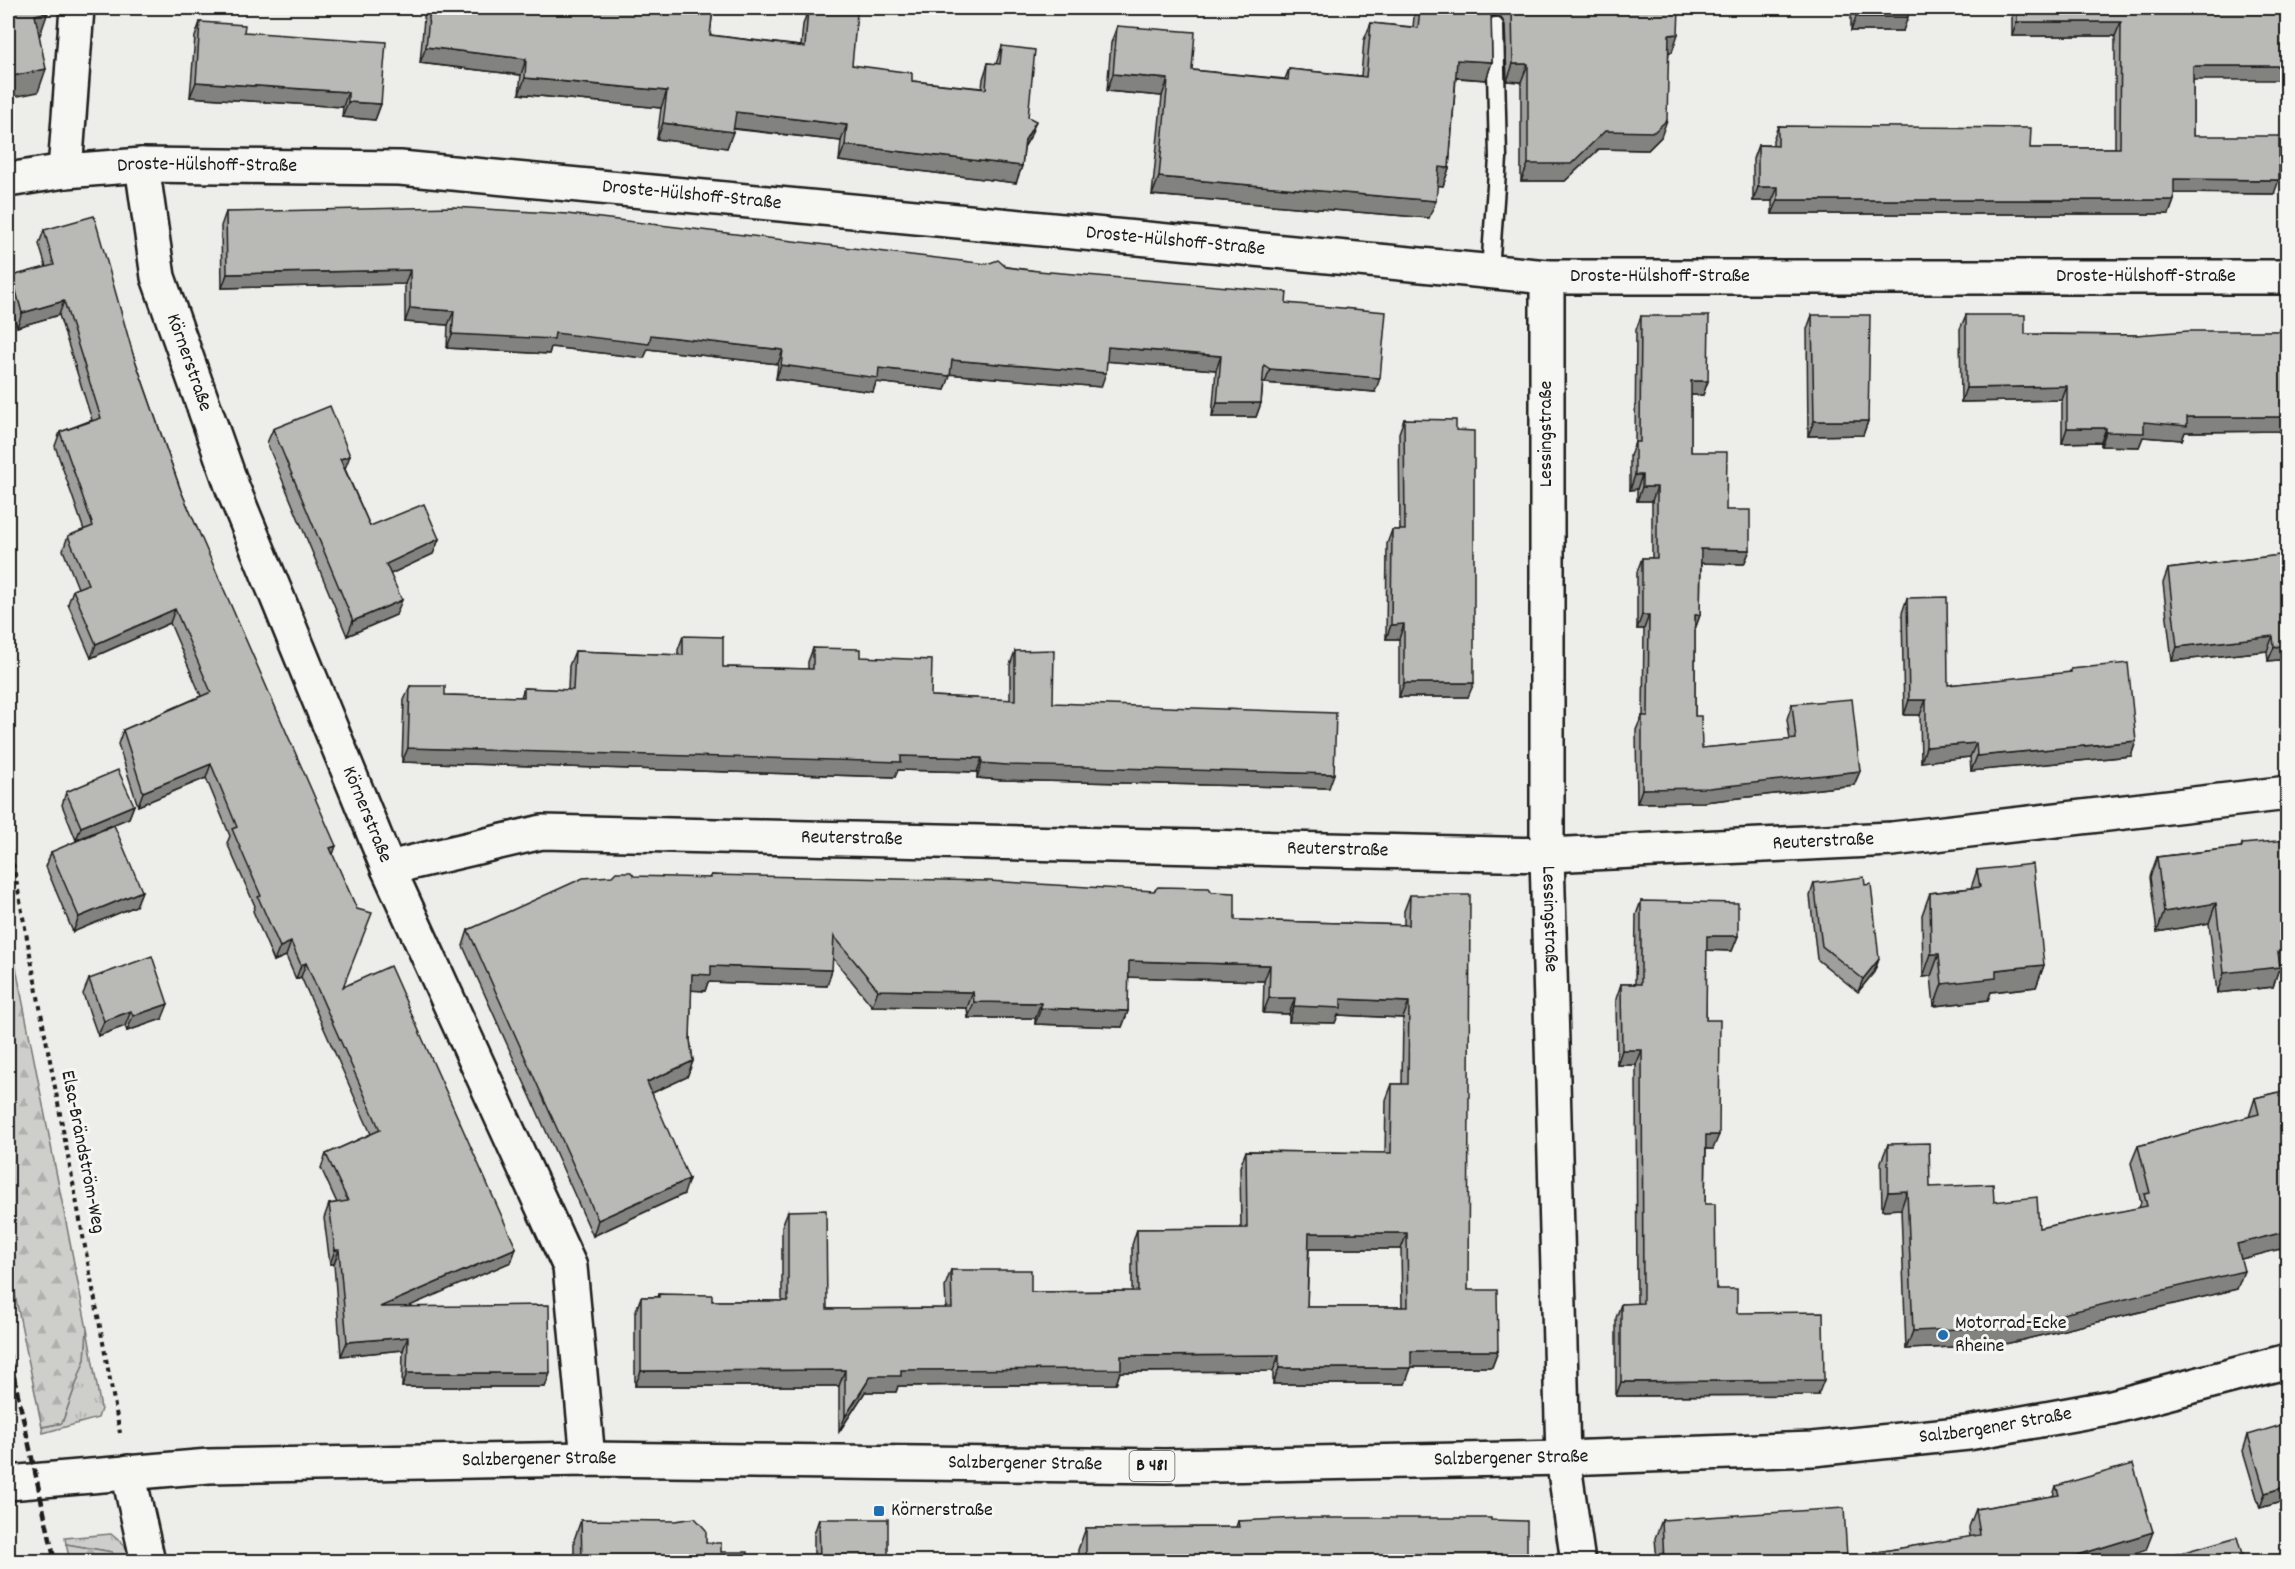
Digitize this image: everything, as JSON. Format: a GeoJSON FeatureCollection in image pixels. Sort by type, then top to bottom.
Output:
{"type":"FeatureCollection","features":[{"type":"Feature","properties":{"kind":"street"},"geometry":{"type":"LineString","coordinates":[[65,171],[77,8]]}},
{"type":"Feature","properties":{"kind":"street","name":"Droste-Hülshoff-Straße"},"geometry":{"type":"LineString","coordinates":[[8,180],[65,171],[142,165],[400,168],[1547,277],[2288,277]]}},
{"type":"Feature","properties":{"kind":"street","name":"Körnerstraße"},"geometry":{"type":"LineString","coordinates":[[142,165],[158,277],[233,489],[388,868],[570,1267],[588,1459]]}},
{"type":"Feature","properties":{"kind":"street","name":"Lessingstraße"},"geometry":{"type":"LineString","coordinates":[[1547,277],[1547,855],[1563,1458],[1578,1562]]}},
{"type":"Feature","properties":{"kind":"street","name":"Reuterstraße"},"geometry":{"type":"LineString","coordinates":[[388,868],[542,832],[1547,855],[1892,839],[2288,793]]}},
{"type":"Feature","properties":{"kind":"street","name":"Salzbergener Straße"},"geometry":{"type":"LineString","coordinates":[[8,1482],[209,1466],[588,1459],[1165,1466],[1563,1458],[1813,1449],[1968,1433],[2112,1407],[2288,1361]]}},
{"type":"Feature","properties":{"kind":"street"},"geometry":{"type":"LineString","coordinates":[[128,1472],[148,1562]]}},
{"type":"Feature","properties":{"kind":"lane"},"geometry":{"type":"LineString","coordinates":[[1490,271],[1498,158],[1495,26]]}},
{"type":"Feature","properties":{"kind":"path","name":"Elsa-Brändström-Weg"},"geometry":{"type":"LineString","coordinates":[[8,837],[128,1472]]}},
{"type":"Feature","properties":{"kind":"green space"},"geometry":{"type":"Polygon","coordinates":[[[8,927],[87,1329],[85,1359],[62,1423],[42,1427],[8,1260],[8,927]]]}},
{"type":"Feature","properties":{"kind":"green space"},"geometry":{"type":"Polygon","coordinates":[[[87,1329],[101,1409],[98,1418],[43,1433],[42,1427],[62,1423],[85,1359],[87,1329]]]}},
{"type":"Feature","properties":{"kind":"green space"},"geometry":{"type":"Polygon","coordinates":[[[111,1534],[125,1546],[128,1561],[115,1561],[112,1552],[66,1544],[65,1538],[111,1534]]]}},
{"type":"Feature","properties":{"kind":"green space"},"geometry":{"type":"Polygon","coordinates":[[[66,1544],[112,1552],[115,1561],[70,1561],[66,1544]]]}},
{"type":"Feature","properties":{"kind":"building"},"geometry":{"type":"Polygon","coordinates":[[[8,8],[49,8],[48,12],[35,15],[46,69],[8,77],[8,8]]]}},
{"type":"Feature","properties":{"kind":"building"},"geometry":{"type":"Polygon","coordinates":[[[430,8],[713,8],[710,35],[805,47],[808,9],[857,13],[852,65],[912,73],[912,81],[986,89],[988,63],[1000,64],[1002,46],[1035,50],[1028,117],[1036,121],[1025,140],[1022,166],[845,145],[847,125],[736,112],[733,132],[663,123],[667,91],[525,78],[526,59],[426,47],[430,8]]]}},
{"type":"Feature","properties":{"kind":"building"},"geometry":{"type":"Polygon","coordinates":[[[1420,8],[1491,8],[1492,62],[1457,60],[1449,168],[1439,167],[1436,201],[1159,177],[1168,79],[1113,74],[1117,26],[1195,32],[1192,70],[1288,80],[1289,69],[1366,77],[1371,23],[1418,28],[1420,8]]]}},
{"type":"Feature","properties":{"kind":"building"},"geometry":{"type":"Polygon","coordinates":[[[1512,8],[1679,8],[1678,34],[1669,35],[1667,120],[1654,132],[1605,131],[1571,164],[1528,164],[1528,64],[1513,64],[1512,8]]]}},
{"type":"Feature","properties":{"kind":"building"},"geometry":{"type":"Polygon","coordinates":[[[1856,8],[1908,8],[1908,17],[1856,17],[1856,8]]]}},
{"type":"Feature","properties":{"kind":"building"},"geometry":{"type":"Polygon","coordinates":[[[2017,8],[2288,8],[2288,66],[2193,66],[2193,136],[2279,136],[2279,180],[2174,179],[2174,200],[1778,200],[1778,187],[1758,187],[1758,145],[1778,146],[1778,126],[2031,128],[2030,148],[2120,148],[2121,22],[2017,22],[2017,8]]]}},
{"type":"Feature","properties":{"kind":"building"},"geometry":{"type":"Polygon","coordinates":[[[200,22],[245,25],[244,32],[386,42],[381,104],[348,102],[348,92],[196,82],[200,22]]]}},
{"type":"Feature","properties":{"kind":"building"},"geometry":{"type":"Polygon","coordinates":[[[453,207],[567,214],[987,264],[998,260],[1006,267],[1038,271],[1287,292],[1286,303],[1386,312],[1380,378],[1270,369],[1264,365],[1261,403],[1217,403],[1221,356],[1108,347],[1106,373],[952,360],[950,376],[879,368],[878,378],[781,365],[783,350],[651,335],[649,344],[555,333],[554,339],[452,334],[454,311],[410,308],[410,270],[227,274],[226,212],[453,207]]]}},
{"type":"Feature","properties":{"kind":"building"},"geometry":{"type":"Polygon","coordinates":[[[94,216],[133,354],[181,491],[336,846],[330,848],[357,909],[372,913],[343,987],[390,966],[516,1248],[380,1307],[549,1305],[550,1373],[407,1373],[408,1337],[347,1342],[339,1250],[335,1250],[329,1204],[348,1201],[326,1154],[380,1130],[306,963],[301,965],[291,942],[280,947],[232,829],[237,827],[211,764],[143,792],[123,730],[211,692],[175,609],[96,644],[73,590],[88,584],[68,536],[93,526],[60,432],[101,418],[64,301],[22,313],[12,276],[54,265],[44,230],[94,216]]]}},
{"type":"Feature","properties":{"kind":"building"},"geometry":{"type":"Polygon","coordinates":[[[1812,315],[1870,315],[1868,421],[1814,421],[1812,315]]]}},
{"type":"Feature","properties":{"kind":"building"},"geometry":{"type":"Polygon","coordinates":[[[1966,315],[2025,315],[2025,334],[2136,335],[2188,331],[2288,331],[2288,417],[2187,417],[2187,426],[2144,422],[2144,433],[2106,432],[2106,428],[2067,428],[2067,386],[1966,388],[1966,315]]]}},
{"type":"Feature","properties":{"kind":"building"},"geometry":{"type":"Polygon","coordinates":[[[1641,316],[1709,316],[1708,381],[1691,381],[1691,452],[1727,452],[1726,510],[1750,510],[1750,550],[1701,549],[1700,615],[1695,615],[1695,716],[1701,716],[1702,748],[1796,739],[1792,704],[1852,699],[1860,771],[1709,788],[1642,789],[1642,716],[1648,716],[1649,615],[1642,615],[1642,558],[1657,558],[1657,487],[1642,487],[1642,475],[1635,475],[1635,442],[1640,442],[1641,316]]]}},
{"type":"Feature","properties":{"kind":"building"},"geometry":{"type":"Polygon","coordinates":[[[330,406],[350,456],[340,459],[370,526],[424,504],[439,539],[386,564],[402,600],[353,621],[273,429],[330,406]]]}},
{"type":"Feature","properties":{"kind":"building"},"geometry":{"type":"Polygon","coordinates":[[[1404,419],[1456,420],[1456,430],[1474,431],[1474,683],[1404,683],[1404,624],[1391,625],[1392,530],[1405,530],[1404,419]]]}},
{"type":"Feature","properties":{"kind":"building"},"geometry":{"type":"Polygon","coordinates":[[[2288,554],[2288,645],[2274,647],[2273,636],[2177,647],[2168,569],[2288,554]]]}},
{"type":"Feature","properties":{"kind":"building"},"geometry":{"type":"Polygon","coordinates":[[[1947,597],[1948,685],[2071,672],[2071,669],[2128,663],[2136,741],[1977,756],[1976,743],[1926,747],[1926,700],[1909,700],[1907,598],[1947,597]]]}},
{"type":"Feature","properties":{"kind":"building"},"geometry":{"type":"Polygon","coordinates":[[[683,636],[723,637],[723,667],[813,669],[813,648],[860,649],[860,657],[932,660],[931,696],[1015,700],[1015,651],[1054,650],[1053,703],[1336,713],[1334,774],[1007,765],[982,763],[982,758],[901,756],[901,762],[408,748],[410,686],[445,686],[445,695],[524,697],[524,688],[573,690],[575,651],[683,655],[683,636]]]}},
{"type":"Feature","properties":{"kind":"building"},"geometry":{"type":"Polygon","coordinates":[[[118,770],[134,805],[81,827],[66,792],[118,770]]]}},
{"type":"Feature","properties":{"kind":"building"},"geometry":{"type":"Polygon","coordinates":[[[114,825],[142,891],[79,917],[51,852],[114,825]]]}},
{"type":"Feature","properties":{"kind":"building"},"geometry":{"type":"Polygon","coordinates":[[[2288,840],[2288,951],[2278,952],[2280,967],[2224,973],[2216,903],[2164,912],[2157,857],[2242,847],[2242,844],[2288,840]]]}},
{"type":"Feature","properties":{"kind":"building"},"geometry":{"type":"Polygon","coordinates":[[[2033,864],[2044,965],[1996,970],[1996,978],[1942,984],[1939,954],[1931,954],[1930,893],[1980,887],[1977,870],[2033,864]]]}},
{"type":"Feature","properties":{"kind":"building"},"geometry":{"type":"Polygon","coordinates":[[[616,872],[631,872],[634,876],[711,878],[711,875],[989,881],[1154,891],[1158,887],[1209,888],[1212,892],[1235,893],[1235,920],[1409,925],[1410,895],[1470,895],[1468,1290],[1497,1290],[1498,1351],[1411,1351],[1411,1368],[1279,1368],[1279,1355],[1121,1356],[1121,1369],[901,1370],[901,1376],[871,1376],[845,1417],[845,1370],[641,1371],[641,1297],[659,1297],[659,1294],[712,1295],[712,1301],[788,1301],[788,1211],[826,1210],[827,1309],[952,1308],[951,1270],[1031,1270],[1031,1292],[1138,1291],[1137,1229],[1247,1228],[1246,1151],[1391,1153],[1392,1084],[1408,1084],[1409,1002],[1341,999],[1341,1008],[1294,1006],[1295,998],[1269,998],[1270,965],[1129,961],[1128,1011],[1041,1008],[1041,1003],[974,1002],[973,992],[878,990],[834,936],[832,970],[711,966],[711,975],[692,974],[690,1040],[693,1061],[647,1082],[689,1179],[598,1220],[468,930],[583,878],[612,876],[616,872]],[[1309,1233],[1307,1307],[1408,1307],[1407,1233],[1309,1233]]]}},
{"type":"Feature","properties":{"kind":"building"},"geometry":{"type":"Polygon","coordinates":[[[1864,877],[1865,885],[1871,884],[1879,959],[1863,979],[1822,946],[1814,883],[1864,877]]]}},
{"type":"Feature","properties":{"kind":"building"},"geometry":{"type":"Polygon","coordinates":[[[1641,901],[1738,903],[1738,936],[1707,936],[1706,1020],[1720,1020],[1719,1135],[1706,1135],[1705,1204],[1715,1204],[1716,1289],[1737,1289],[1737,1313],[1823,1312],[1824,1380],[1621,1382],[1621,1304],[1643,1303],[1642,1050],[1622,1050],[1621,984],[1641,984],[1641,901]]]}},
{"type":"Feature","properties":{"kind":"building"},"geometry":{"type":"Polygon","coordinates":[[[152,956],[168,1004],[133,1016],[131,1011],[104,1021],[89,979],[152,956]]]}},
{"type":"Feature","properties":{"kind":"building"},"geometry":{"type":"Polygon","coordinates":[[[2288,1090],[2288,1186],[2284,1187],[2288,1201],[2288,1231],[2237,1244],[2244,1271],[2008,1327],[1913,1331],[1907,1191],[1888,1192],[1888,1144],[1929,1143],[1930,1187],[1993,1184],[1994,1202],[2037,1197],[2039,1228],[2147,1206],[2144,1194],[2150,1193],[2138,1146],[2259,1114],[2255,1098],[2288,1090]]]}},
{"type":"Feature","properties":{"kind":"building"},"geometry":{"type":"Polygon","coordinates":[[[2288,1423],[2288,1486],[2265,1493],[2248,1435],[2288,1423]]]}},
{"type":"Feature","properties":{"kind":"building"},"geometry":{"type":"Polygon","coordinates":[[[2133,1464],[2153,1532],[2055,1562],[1664,1562],[1662,1520],[1844,1508],[1847,1557],[1980,1535],[1976,1509],[2059,1495],[2056,1486],[2133,1464]]]}},
{"type":"Feature","properties":{"kind":"building"},"geometry":{"type":"Polygon","coordinates":[[[695,1518],[706,1530],[706,1543],[721,1543],[721,1552],[748,1552],[748,1562],[582,1562],[581,1520],[675,1521],[695,1518]]]}},
{"type":"Feature","properties":{"kind":"building"},"geometry":{"type":"Polygon","coordinates":[[[1300,1518],[1491,1518],[1491,1520],[1527,1521],[1527,1562],[1086,1562],[1086,1528],[1239,1527],[1238,1521],[1300,1518]]]}},
{"type":"Feature","properties":{"kind":"building"},"geometry":{"type":"Polygon","coordinates":[[[819,1519],[888,1519],[888,1562],[820,1562],[819,1519]]]}},
{"type":"Feature","properties":{"kind":"building"},"geometry":{"type":"Polygon","coordinates":[[[2237,1537],[2244,1562],[2159,1562],[2159,1559],[2237,1537]]]}},
{"type":"Feature","properties":{"kind":"railway"},"geometry":{"type":"LineString","coordinates":[[8,1350],[55,1562]]}},
{"type":"Feature","properties":{"kind":"place","name":"Motorrad-Ecke Rheine"},"geometry":{"type":"Point","coordinates":[1943,1335]}},
{"type":"Feature","properties":{"kind":"place","name":"Körnerstraße"},"geometry":{"type":"Point","coordinates":[879,1511]}}]}
